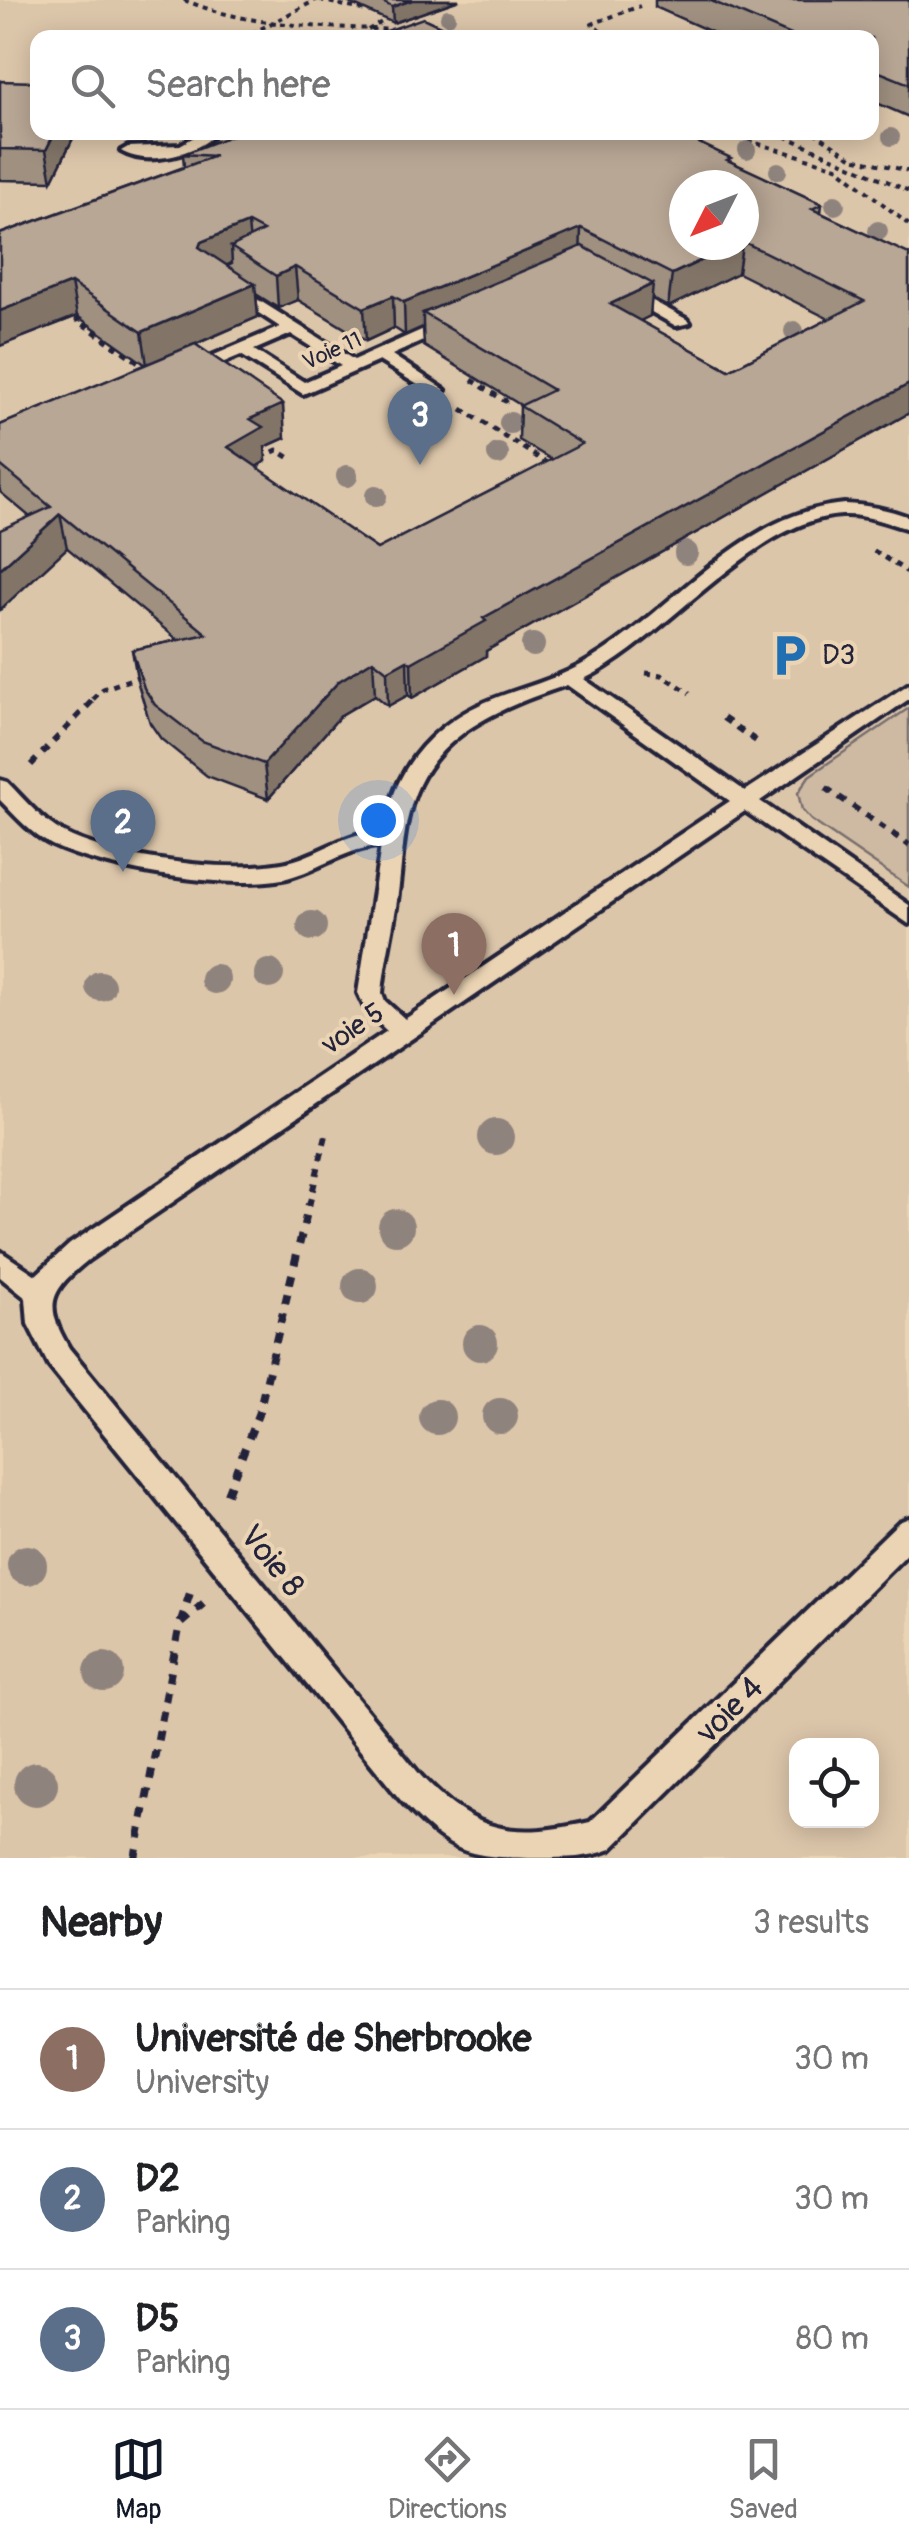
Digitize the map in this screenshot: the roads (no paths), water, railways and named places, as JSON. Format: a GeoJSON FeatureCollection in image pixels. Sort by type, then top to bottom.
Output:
{"type":"FeatureCollection","features":[{"type":"Feature","properties":{"kind":"lane"},"geometry":{"type":"LineString","coordinates":[[133,140],[128,155],[185,149],[199,140]]}},
{"type":"Feature","properties":{"kind":"lane"},"geometry":{"type":"LineString","coordinates":[[214,278],[353,366]]}},
{"type":"Feature","properties":{"kind":"lane"},"geometry":{"type":"LineString","coordinates":[[612,284],[682,323]]}},
{"type":"Feature","properties":{"kind":"lane","name":"Voie 11"},"geometry":{"type":"LineString","coordinates":[[242,349],[302,389],[463,318]]}},
{"type":"Feature","properties":{"kind":"lane"},"geometry":{"type":"LineString","coordinates":[[177,376],[291,328]]}},
{"type":"Feature","properties":{"kind":"lane"},"geometry":{"type":"LineString","coordinates":[[380,354],[437,390]]}},
{"type":"Feature","properties":{"kind":"lane"},"geometry":{"type":"LineString","coordinates":[[403,1031],[375,1006],[370,993],[387,896],[391,839],[404,793],[416,769],[437,744],[506,699],[570,678],[600,661],[758,544],[807,517],[860,510],[909,524]]}},
{"type":"Feature","properties":{"kind":"lane"},"geometry":{"type":"LineString","coordinates":[[570,678],[909,916]]}},
{"type":"Feature","properties":{"kind":"lane","name":"voie 5"},"geometry":{"type":"LineString","coordinates":[[38,1292],[45,1279],[78,1252],[909,690]]}},
{"type":"Feature","properties":{"kind":"lane"},"geometry":{"type":"LineString","coordinates":[[0,787],[58,839],[92,853],[133,862],[273,872],[360,840],[391,839]]}},
{"type":"Feature","properties":{"kind":"lane"},"geometry":{"type":"LineString","coordinates":[[0,1262],[38,1292]]}},
{"type":"Feature","properties":{"kind":"lane","name":"Voie 8"},"geometry":{"type":"LineString","coordinates":[[38,1292],[40,1320],[59,1356],[410,1787],[454,1836],[490,1854],[533,1856]]}},
{"type":"Feature","properties":{"kind":"lane","name":"voie 4"},"geometry":{"type":"LineString","coordinates":[[533,1856],[577,1848],[616,1823],[909,1532]]}},
{"type":"Feature","properties":{"kind":"place","name":"D5"},"geometry":{"type":"Point","coordinates":[420,465]}},
{"type":"Feature","properties":{"kind":"place","name":"D3"},"geometry":{"type":"Point","coordinates":[789,655]}},
{"type":"Feature","properties":{"kind":"place","name":"D2"},"geometry":{"type":"Point","coordinates":[123,872]}},
{"type":"Feature","properties":{"kind":"place","name":"Université de Sherbrooke"},"geometry":{"type":"Point","coordinates":[454,995]}}]}
